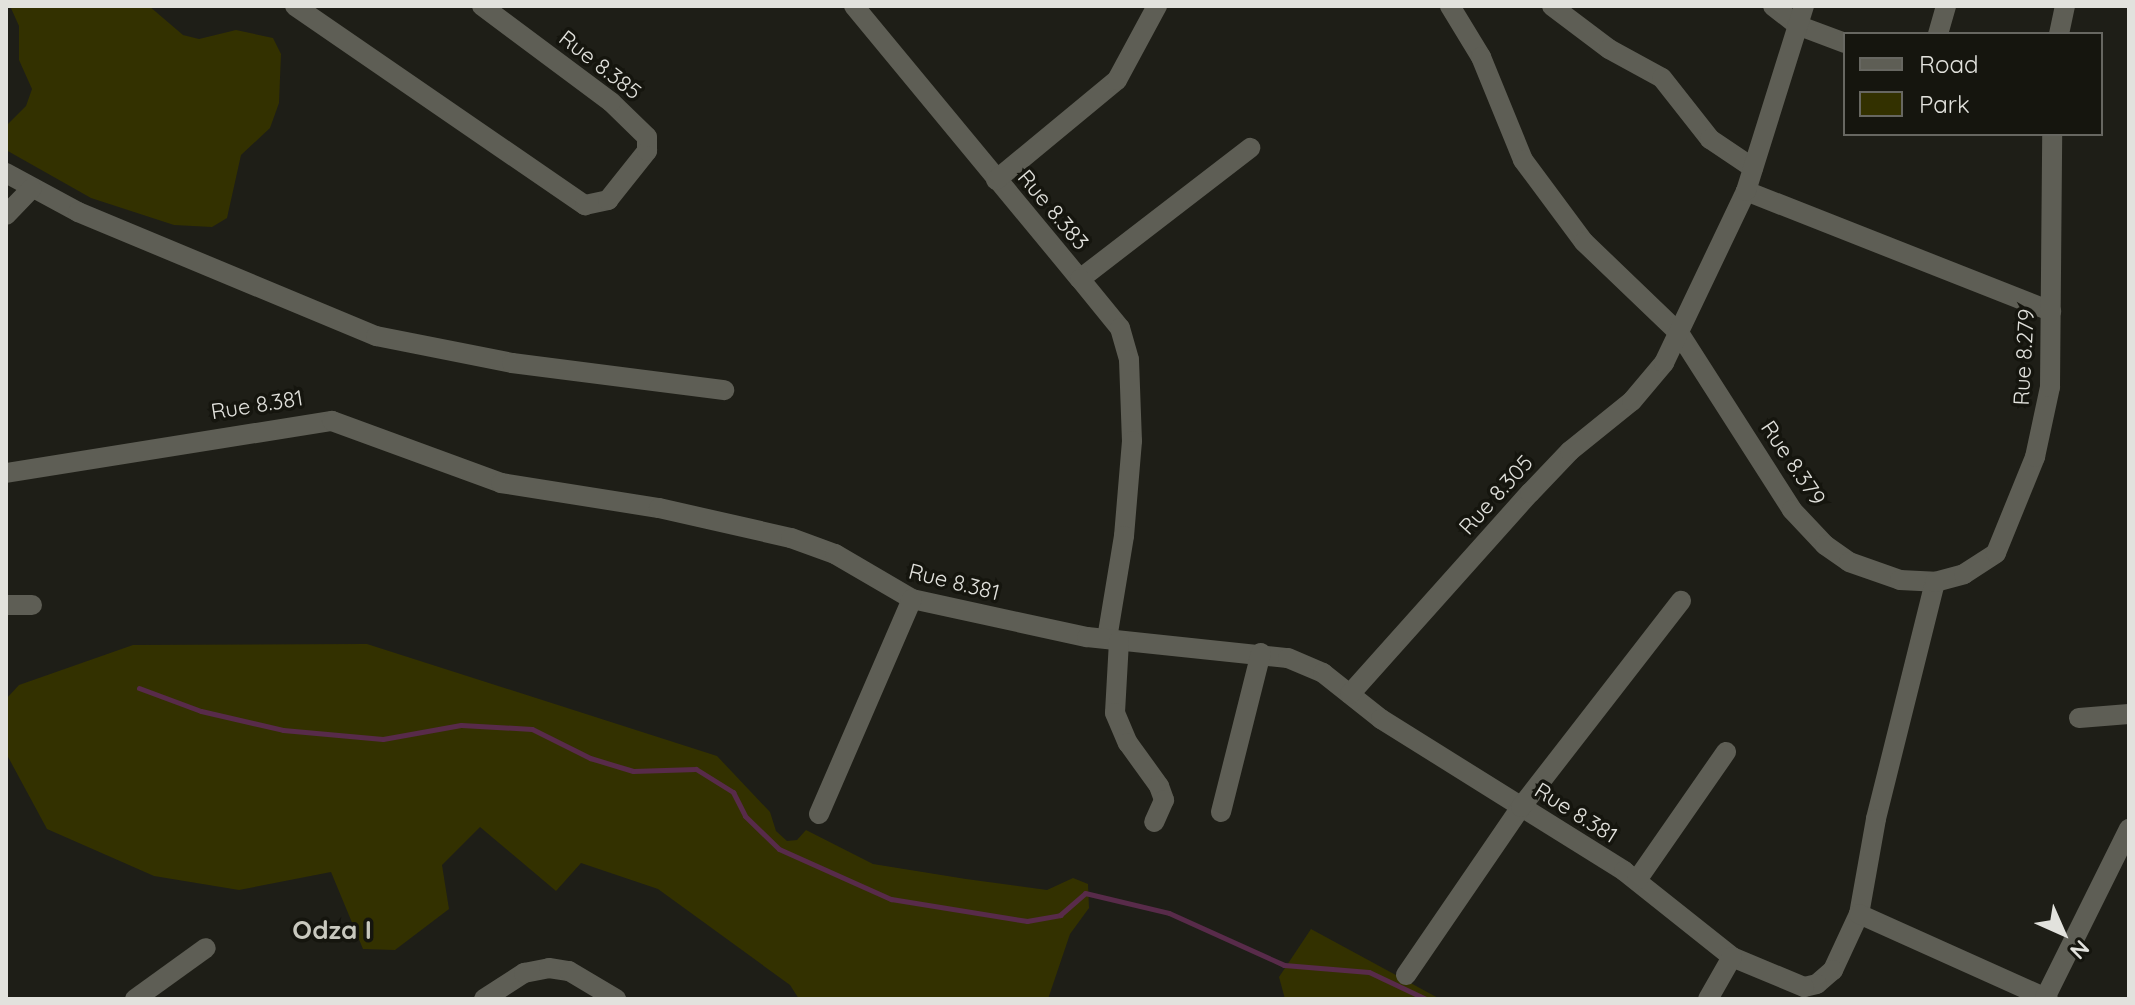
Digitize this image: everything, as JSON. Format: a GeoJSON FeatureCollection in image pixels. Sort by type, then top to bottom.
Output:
{"type":"FeatureCollection","features":[{"type":"Feature","properties":{"kind":"street","name":"Rue 8.385"},"geometry":{"type":"LineString","coordinates":[[295,6],[585,205],[608,200],[647,151],[647,137],[611,102],[482,6]]}},
{"type":"Feature","properties":{"kind":"street","name":"Rue 8.383"},"geometry":{"type":"LineString","coordinates":[[854,6],[1080,279],[1250,148]]}},
{"type":"Feature","properties":{"kind":"street"},"geometry":{"type":"LineString","coordinates":[[996,180],[1117,80],[1157,6]]}},
{"type":"Feature","properties":{"kind":"street","name":"Rue 8.379"},"geometry":{"type":"LineString","coordinates":[[1450,6],[1481,57],[1523,160],[1584,242],[1679,333],[1778,491],[1825,545],[1878,575],[1935,582]]}},
{"type":"Feature","properties":{"kind":"street"},"geometry":{"type":"LineString","coordinates":[[1552,6],[1609,49],[1662,78],[1710,139],[1753,168]]}},
{"type":"Feature","properties":{"kind":"street"},"geometry":{"type":"LineString","coordinates":[[1773,6],[1800,16],[1843,42]]}},
{"type":"Feature","properties":{"kind":"street"},"geometry":{"type":"LineString","coordinates":[[1939,32],[1946,6]]}},
{"type":"Feature","properties":{"kind":"street"},"geometry":{"type":"LineString","coordinates":[[2059,32],[2065,6]]}},
{"type":"Feature","properties":{"kind":"street","name":"Rue 8.305"},"geometry":{"type":"LineString","coordinates":[[1350,694],[1560,461],[1650,381],[1679,333],[1746,191],[1800,16]]}},
{"type":"Feature","properties":{"kind":"street","name":"Rue 8.279"},"geometry":{"type":"LineString","coordinates":[[1935,582],[1985,564],[2004,538],[2047,407],[2052,136]]}},
{"type":"Feature","properties":{"kind":"street"},"geometry":{"type":"LineString","coordinates":[[6,173],[32,188],[376,336],[525,365],[724,390]]}},
{"type":"Feature","properties":{"kind":"street"},"geometry":{"type":"LineString","coordinates":[[6,215],[32,188]]}},
{"type":"Feature","properties":{"kind":"street"},"geometry":{"type":"LineString","coordinates":[[1746,191],[2051,311]]}},
{"type":"Feature","properties":{"kind":"street"},"geometry":{"type":"LineString","coordinates":[[1080,279],[1120,328],[1129,360],[1129,473],[1113,640],[1115,713],[1128,743],[1159,786],[1164,800],[1154,822]]}},
{"type":"Feature","properties":{"kind":"street","name":"Rue 8.381"},"geometry":{"type":"LineString","coordinates":[[6,473],[332,421],[501,483],[659,508],[791,538],[835,554],[912,599],[1113,640],[1261,653],[1310,665],[1521,807],[1637,880],[1732,957]]}},
{"type":"Feature","properties":{"kind":"street"},"geometry":{"type":"LineString","coordinates":[[1708,999],[1732,957],[1804,987],[1817,984],[1833,970],[1859,914],[1876,819],[1935,582]]}},
{"type":"Feature","properties":{"kind":"street"},"geometry":{"type":"LineString","coordinates":[[819,814],[912,599]]}},
{"type":"Feature","properties":{"kind":"street"},"geometry":{"type":"LineString","coordinates":[[1406,975],[1521,807],[1681,601]]}},
{"type":"Feature","properties":{"kind":"street"},"geometry":{"type":"LineString","coordinates":[[6,605],[32,605]]}},
{"type":"Feature","properties":{"kind":"street"},"geometry":{"type":"LineString","coordinates":[[1221,812],[1261,653]]}},
{"type":"Feature","properties":{"kind":"street"},"geometry":{"type":"LineString","coordinates":[[2079,718],[2129,714]]}},
{"type":"Feature","properties":{"kind":"street"},"geometry":{"type":"LineString","coordinates":[[1637,880],[1726,752]]}},
{"type":"Feature","properties":{"kind":"street"},"geometry":{"type":"LineString","coordinates":[[1859,914],[2041,997],[2129,829]]}},
{"type":"Feature","properties":{"kind":"street"},"geometry":{"type":"LineString","coordinates":[[135,999],[206,948]]}},
{"type":"Feature","properties":{"kind":"street"},"geometry":{"type":"LineString","coordinates":[[484,999],[524,973],[549,968],[569,971],[616,999]]}},
{"type":"Feature","properties":{"kind":"green space"},"geometry":{"type":"Polygon","coordinates":[[[10,6],[149,6],[183,35],[199,39],[236,30],[273,38],[281,54],[279,103],[270,128],[241,155],[227,218],[212,227],[174,225],[91,198],[6,150],[6,126],[26,106],[32,89],[19,60],[19,26],[10,6]]]}},
{"type":"Feature","properties":{"kind":"green space"},"geometry":{"type":"Polygon","coordinates":[[[367,644],[717,756],[770,812],[776,831],[787,841],[797,840],[806,830],[873,864],[1047,890],[1073,878],[1088,884],[1089,908],[1070,934],[1048,999],[799,999],[790,985],[658,889],[581,863],[556,891],[480,827],[442,865],[449,909],[395,950],[363,949],[331,872],[239,890],[154,876],[47,829],[7,755],[6,699],[19,685],[133,645],[367,644]]]}},
{"type":"Feature","properties":{"kind":"green space"},"geometry":{"type":"Polygon","coordinates":[[[1311,929],[1440,999],[1285,999],[1279,977],[1311,929]]]}},
{"type":"Feature","properties":{"kind":"waterway"},"geometry":{"type":"LineString","coordinates":[[139,688],[201,711],[283,730],[383,739],[461,725],[532,729],[590,758],[633,771],[696,769],[733,792],[745,816],[779,849],[891,899],[1027,921],[1060,915],[1085,893],[1169,913],[1284,965],[1369,972],[1426,999]]}},
{"type":"Feature","properties":{"kind":"district","name":"Odza I"},"geometry":{"type":"Point","coordinates":[332,930]}}]}
